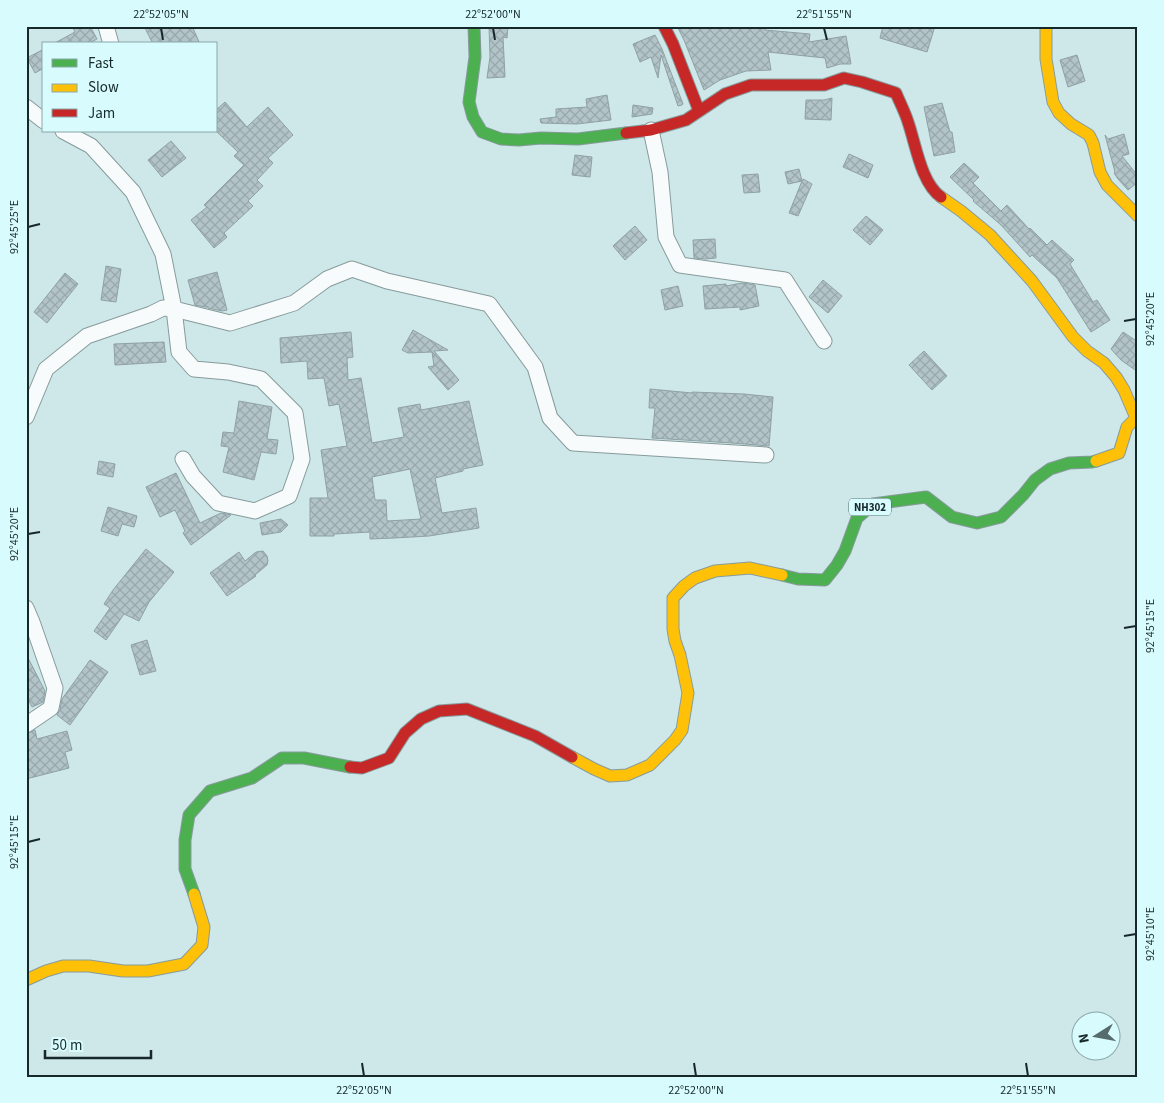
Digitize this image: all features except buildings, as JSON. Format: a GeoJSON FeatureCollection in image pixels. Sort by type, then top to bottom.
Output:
{"type":"FeatureCollection","features":[{"type":"Feature","properties":{"kind":"main road","name":"NH302"},"geometry":{"type":"LineString","coordinates":[[26,980],[63,966],[89,966],[123,971],[148,971],[184,964],[202,945],[204,927],[185,869],[184,840],[189,815],[210,792],[252,778],[282,758],[304,758],[362,768],[389,758],[405,732],[421,719],[439,711],[467,709],[535,736],[610,776],[627,775],[650,765],[675,740],[682,730],[688,693],[680,654],[674,641],[673,598],[684,586],[696,578],[715,571],[750,568],[798,579],[825,580],[845,550],[857,518],[873,504],[926,496],[952,517],[977,523],[1001,517],[1035,480],[1050,469],[1069,463],[1092,462],[1119,453],[1127,428],[1137,419],[1116,377],[1104,363],[1087,351],[1073,337],[1032,281],[990,235],[937,194],[925,176],[908,122],[896,93],[844,78],[824,85],[751,85],[725,94],[686,120],[651,130],[578,139],[501,139],[482,132],[473,117],[468,102],[475,57],[474,26]]}},
{"type":"Feature","properties":{"kind":"main road"},"geometry":{"type":"LineString","coordinates":[[664,26],[699,111]]}},
{"type":"Feature","properties":{"kind":"main road"},"geometry":{"type":"LineString","coordinates":[[1046,26],[1046,59],[1053,102],[1070,124],[1089,135],[1093,143],[1100,172],[1107,186],[1128,204],[1138,216]]}},
{"type":"Feature","properties":{"kind":"street"},"geometry":{"type":"LineString","coordinates":[[106,26],[110,42]]}},
{"type":"Feature","properties":{"kind":"street"},"geometry":{"type":"LineString","coordinates":[[26,107],[42,119]]}},
{"type":"Feature","properties":{"kind":"street"},"geometry":{"type":"LineString","coordinates":[[651,130],[660,172],[666,237],[680,265],[784,280],[824,341]]}},
{"type":"Feature","properties":{"kind":"street"},"geometry":{"type":"LineString","coordinates":[[65,132],[91,146],[133,192],[163,254],[174,309],[179,352],[194,369],[228,372],[261,379],[295,413],[302,459],[289,496],[254,511],[218,503],[193,476],[183,459]]}},
{"type":"Feature","properties":{"kind":"street"},"geometry":{"type":"LineString","coordinates":[[26,417],[46,369],[87,336],[163,308],[230,323],[294,303],[326,279],[352,269],[387,281],[489,304],[535,367],[550,418],[573,443],[766,455]]}},
{"type":"Feature","properties":{"kind":"street"},"geometry":{"type":"LineString","coordinates":[[26,608],[55,688],[51,708],[26,725]]}},
{"type":"Feature","properties":{"kind":"traffic: fast"},"geometry":{"type":"LineString","coordinates":[[474,26],[475,57],[469,102],[473,117],[482,132],[501,139],[519,140],[541,138],[578,139],[626,133]]}},
{"type":"Feature","properties":{"kind":"traffic: fast"},"geometry":{"type":"LineString","coordinates":[[782,575],[798,579],[825,580],[845,551],[857,518],[873,504],[926,497],[952,517],[977,523],[1001,517],[1035,480],[1050,469],[1069,463],[1096,461]]}},
{"type":"Feature","properties":{"kind":"traffic: fast"},"geometry":{"type":"LineString","coordinates":[[194,894],[185,869],[185,840],[189,815],[210,791],[252,778],[282,758],[304,758],[350,767]]}},
{"type":"Feature","properties":{"kind":"traffic: slow"},"geometry":{"type":"LineString","coordinates":[[1046,26],[1046,59],[1053,102],[1059,113],[1071,124],[1089,135],[1093,143],[1100,172],[1107,185],[1138,216]]}},
{"type":"Feature","properties":{"kind":"traffic: slow"},"geometry":{"type":"LineString","coordinates":[[941,197],[990,235],[1032,281],[1073,337],[1087,351],[1104,363],[1124,390],[1136,418],[1127,427],[1119,453],[1096,461]]}},
{"type":"Feature","properties":{"kind":"traffic: slow"},"geometry":{"type":"LineString","coordinates":[[572,757],[610,776],[627,775],[650,765],[675,740],[682,730],[688,693],[673,629],[673,598],[695,578],[715,571],[750,568],[782,575]]}},
{"type":"Feature","properties":{"kind":"traffic: slow"},"geometry":{"type":"LineString","coordinates":[[26,980],[63,966],[89,966],[123,971],[148,971],[184,964],[202,945],[204,927],[194,894]]}},
{"type":"Feature","properties":{"kind":"traffic: jam"},"geometry":{"type":"LineString","coordinates":[[664,26],[699,111]]}},
{"type":"Feature","properties":{"kind":"traffic: jam"},"geometry":{"type":"LineString","coordinates":[[626,133],[651,130],[686,120],[725,94],[751,85],[824,85],[844,78],[896,93],[907,118],[924,173],[934,191],[941,197]]}},
{"type":"Feature","properties":{"kind":"traffic: jam"},"geometry":{"type":"LineString","coordinates":[[350,767],[362,768],[389,758],[405,733],[421,719],[439,711],[467,709],[535,736],[572,757]]}}]}
